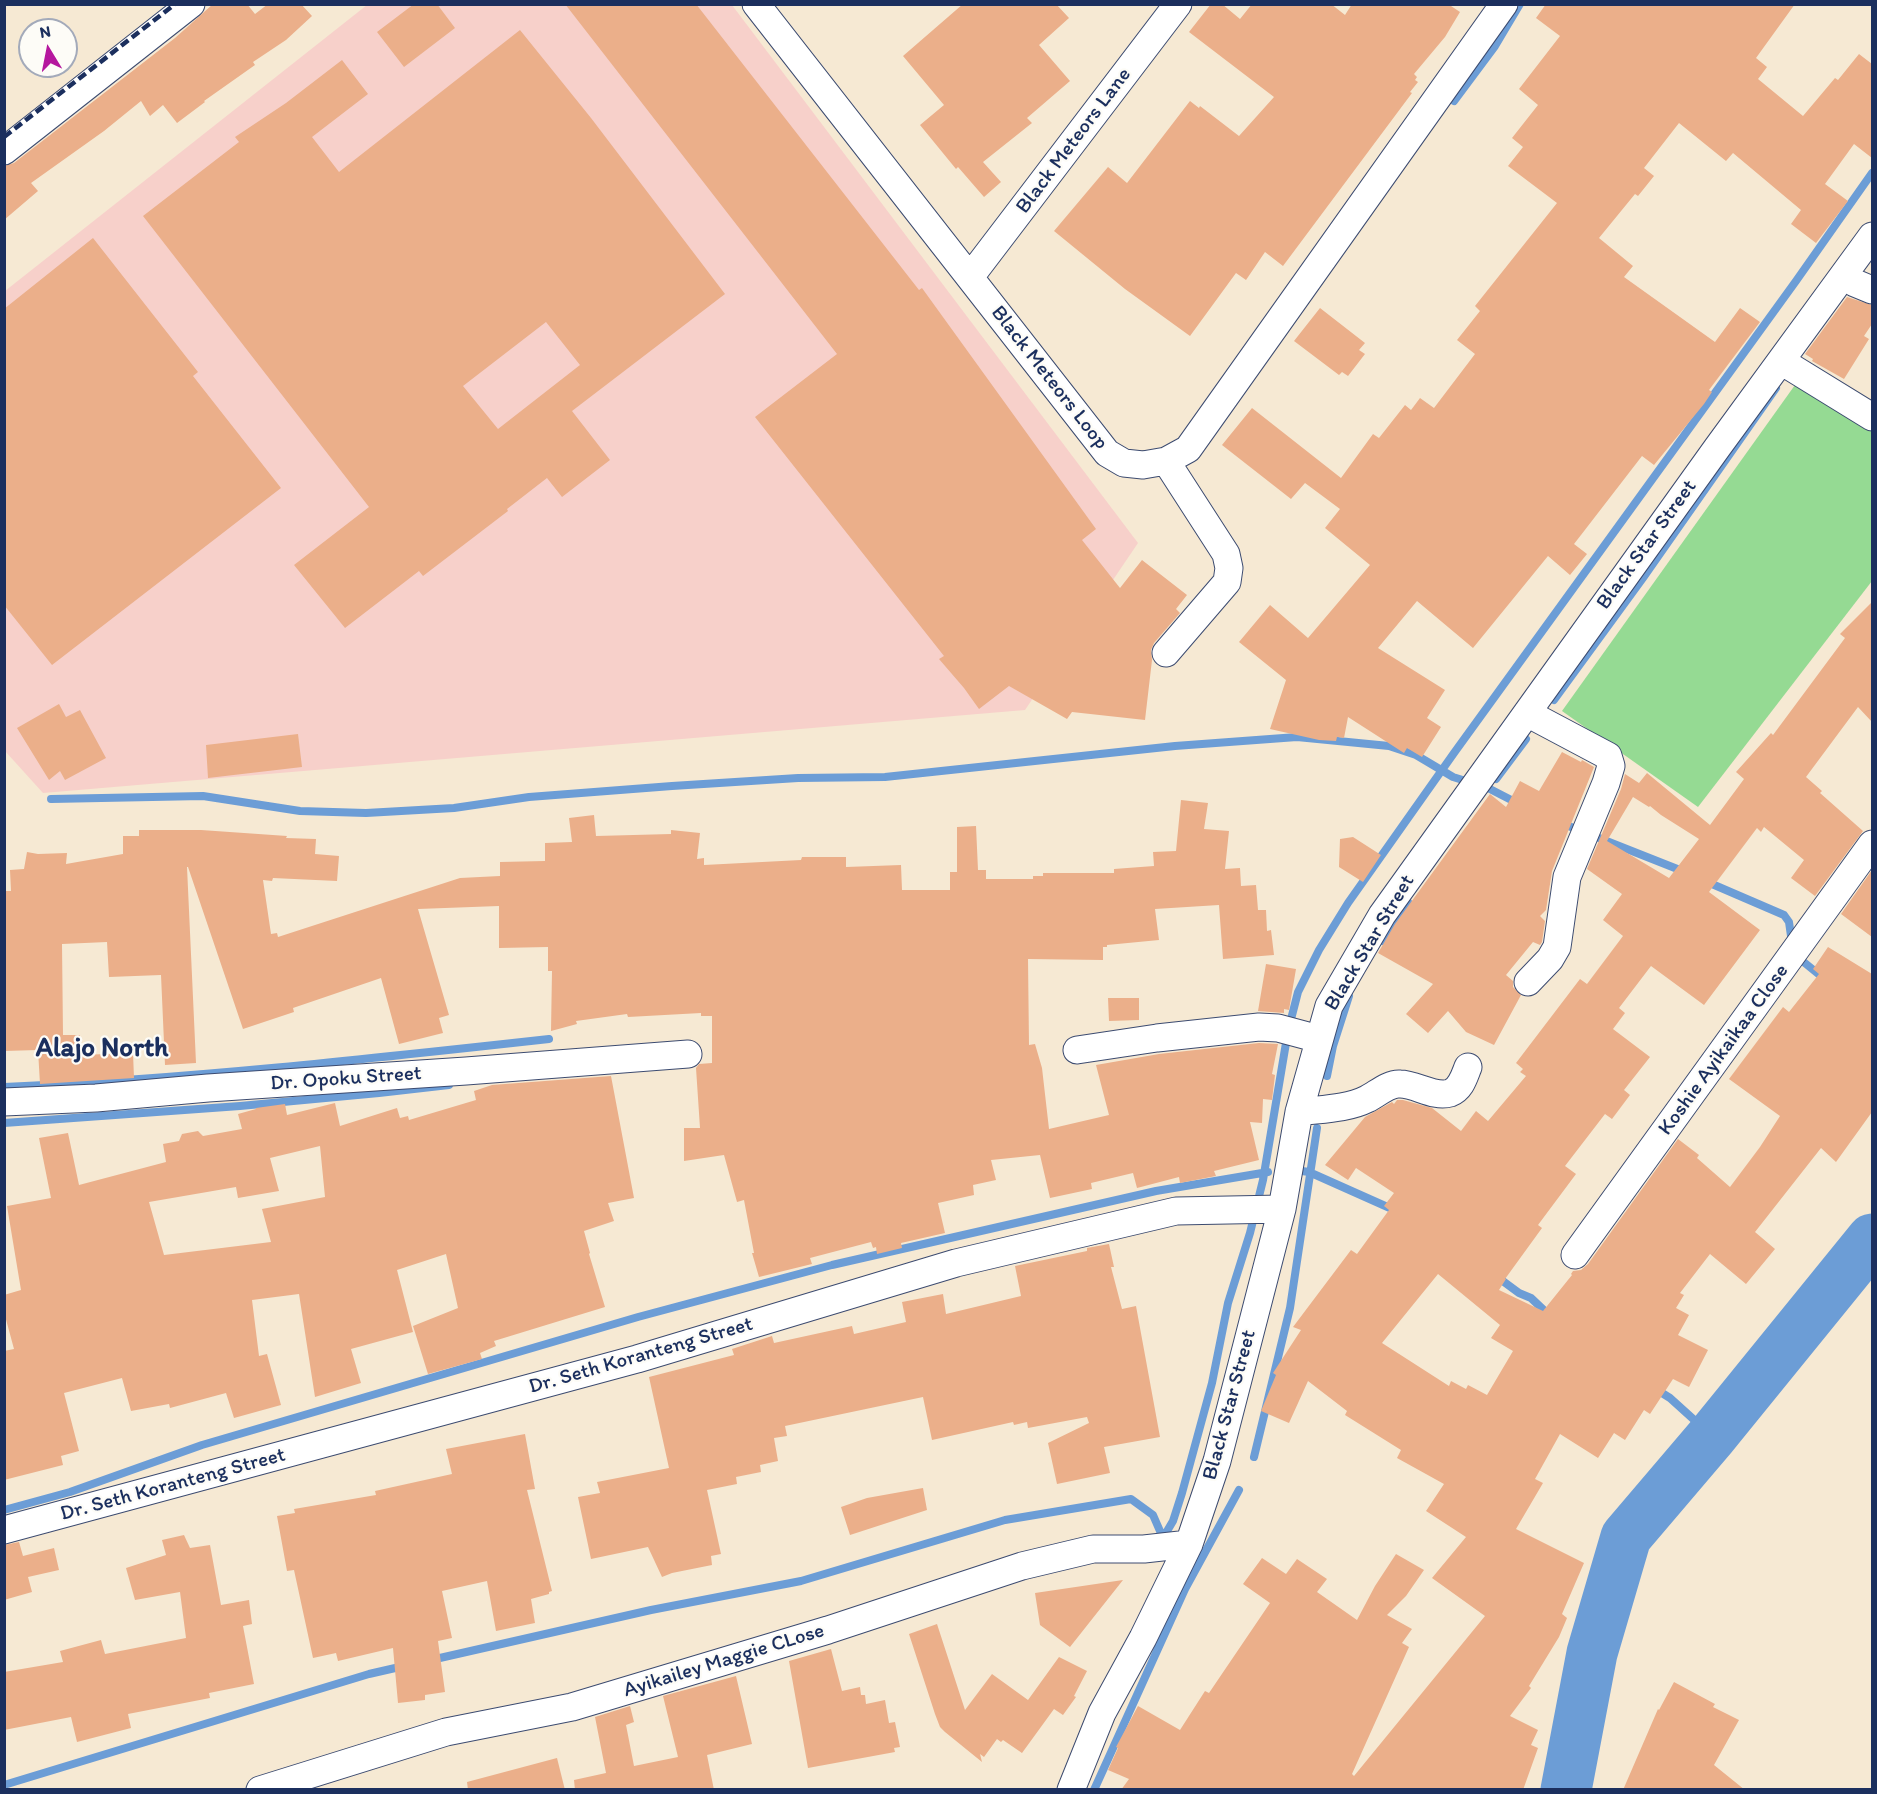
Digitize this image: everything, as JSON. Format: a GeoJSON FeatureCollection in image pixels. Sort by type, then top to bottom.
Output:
{"type":"FeatureCollection","features":[{"type":"Feature","properties":{"kind":"street"},"geometry":{"type":"LineString","coordinates":[[4,151],[191,4]]}},
{"type":"Feature","properties":{"kind":"street","name":"Black Meteors Loop"},"geometry":{"type":"LineString","coordinates":[[756,4],[1107,453],[1124,463],[1143,465],[1166,461],[1188,449],[1504,4]]}},
{"type":"Feature","properties":{"kind":"street","name":"Black Meteors Lane"},"geometry":{"type":"LineString","coordinates":[[970,277],[1178,4]]}},
{"type":"Feature","properties":{"kind":"street","name":"Black Star Street"},"geometry":{"type":"LineString","coordinates":[[1071,1790],[1102,1713],[1143,1638],[1189,1544],[1217,1461],[1282,1209],[1299,1112],[1329,1006],[1382,915],[1872,236]]}},
{"type":"Feature","properties":{"kind":"street"},"geometry":{"type":"LineString","coordinates":[[1844,276],[1872,290]]}},
{"type":"Feature","properties":{"kind":"street"},"geometry":{"type":"LineString","coordinates":[[1781,361],[1872,417]]}},
{"type":"Feature","properties":{"kind":"street"},"geometry":{"type":"LineString","coordinates":[[1166,461],[1226,554],[1229,568],[1227,582],[1166,653]]}},
{"type":"Feature","properties":{"kind":"street"},"geometry":{"type":"LineString","coordinates":[[1527,713],[1608,756],[1611,766],[1567,877],[1557,947],[1550,959],[1528,982]]}},
{"type":"Feature","properties":{"kind":"street","name":"Koshie Ayikaikaa Close"},"geometry":{"type":"LineString","coordinates":[[1575,1255],[1872,844]]}},
{"type":"Feature","properties":{"kind":"street"},"geometry":{"type":"LineString","coordinates":[[1077,1050],[1157,1038],[1252,1028],[1278,1028],[1319,1039]]}},
{"type":"Feature","properties":{"kind":"street","name":"Dr. Opoku Street"},"geometry":{"type":"LineString","coordinates":[[4,1102],[96,1098],[688,1054]]}},
{"type":"Feature","properties":{"kind":"street"},"geometry":{"type":"LineString","coordinates":[[1299,1112],[1350,1104],[1399,1083],[1448,1094],[1458,1089],[1468,1067]]}},
{"type":"Feature","properties":{"kind":"street","name":"Dr. Seth Koranteng Street"},"geometry":{"type":"LineString","coordinates":[[4,1530],[637,1359],[956,1263],[1176,1210],[1282,1209]]}},
{"type":"Feature","properties":{"kind":"street","name":"Ayikailey Maggie CLose"},"geometry":{"type":"LineString","coordinates":[[260,1790],[446,1732],[572,1707],[828,1630],[1022,1566],[1093,1549],[1144,1549],[1189,1544]]}},
{"type":"Feature","properties":{"kind":"shaded area"},"geometry":{"type":"Polygon","coordinates":[[[367,5],[732,5],[1138,543],[1025,710],[43,793],[5,751],[5,291],[367,5]]]}},
{"type":"Feature","properties":{"kind":"green space"},"geometry":{"type":"Polygon","coordinates":[[[1810,364],[1872,403],[1872,581],[1698,807],[1562,711],[1810,364]]]}},
{"type":"Feature","properties":{"kind":"building"},"geometry":{"type":"Polygon","coordinates":[[[213,4],[247,4],[255,14],[268,4],[301,4],[312,16],[286,40],[253,62],[255,65],[177,123],[163,105],[150,116],[141,101],[104,131],[31,183],[38,191],[4,220],[4,166],[14,163],[175,38],[213,4]]]}},
{"type":"Feature","properties":{"kind":"building"},"geometry":{"type":"Polygon","coordinates":[[[414,4],[437,4],[455,28],[404,67],[377,32],[414,4]]]}},
{"type":"Feature","properties":{"kind":"building"},"geometry":{"type":"Polygon","coordinates":[[[565,4],[696,4],[919,290],[922,288],[1096,529],[1082,540],[1120,588],[1142,560],[1187,595],[1176,609],[1180,613],[1154,643],[1151,650],[1152,660],[1145,720],[1072,712],[1067,719],[1009,686],[979,709],[939,659],[944,656],[755,417],[837,354],[565,4]]]}},
{"type":"Feature","properties":{"kind":"building"},"geometry":{"type":"Polygon","coordinates":[[[963,4],[1056,4],[1069,18],[1039,45],[1070,81],[1027,118],[1032,123],[983,162],[1001,182],[984,197],[958,167],[956,169],[920,125],[944,105],[903,56],[963,4]]]}},
{"type":"Feature","properties":{"kind":"building"},"geometry":{"type":"Polygon","coordinates":[[[1211,4],[1222,4],[1240,19],[1252,4],[1331,4],[1345,15],[1352,4],[1448,4],[1460,12],[1445,37],[1414,74],[1418,82],[1410,92],[1412,93],[1283,266],[1265,252],[1246,280],[1236,273],[1190,336],[1125,289],[1054,231],[1108,167],[1127,183],[1190,101],[1239,136],[1274,97],[1189,32],[1211,4]]]}},
{"type":"Feature","properties":{"kind":"building"},"geometry":{"type":"Polygon","coordinates":[[[1546,4],[1795,4],[1756,58],[1767,67],[1758,79],[1803,116],[1835,78],[1838,80],[1859,54],[1872,64],[1872,158],[1854,144],[1825,184],[1848,201],[1816,243],[1791,224],[1801,210],[1733,153],[1726,161],[1679,123],[1644,168],[1654,176],[1638,196],[1635,194],[1599,238],[1633,266],[1624,277],[1715,342],[1740,308],[1760,322],[1709,390],[1712,392],[1704,404],[1654,465],[1642,456],[1574,544],[1587,554],[1570,575],[1548,556],[1473,648],[1417,601],[1378,648],[1445,690],[1427,718],[1441,727],[1422,757],[1407,748],[1404,753],[1348,717],[1344,738],[1337,737],[1336,741],[1319,740],[1270,729],[1286,680],[1239,642],[1270,605],[1308,638],[1370,565],[1325,528],[1340,509],[1305,483],[1291,499],[1222,445],[1252,408],[1341,478],[1373,434],[1379,438],[1405,405],[1411,410],[1420,398],[1434,408],[1475,354],[1457,340],[1480,311],[1475,306],[1557,203],[1508,166],[1523,147],[1512,138],[1538,105],[1519,89],[1560,36],[1536,18],[1546,4]]]}},
{"type":"Feature","properties":{"kind":"building"},"geometry":{"type":"Polygon","coordinates":[[[520,30],[591,118],[725,294],[572,411],[610,460],[562,497],[547,478],[423,576],[419,571],[345,628],[294,565],[369,507],[143,216],[239,142],[235,137],[286,103],[342,60],[368,94],[312,137],[339,172],[520,30]],[[546,322],[463,386],[498,429],[580,365],[546,322]]]}},
{"type":"Feature","properties":{"kind":"building"},"geometry":{"type":"Polygon","coordinates":[[[93,238],[198,372],[193,376],[281,488],[52,665],[4,605],[4,309],[93,238]]]}},
{"type":"Feature","properties":{"kind":"building"},"geometry":{"type":"Polygon","coordinates":[[[1847,297],[1872,305],[1872,324],[1864,336],[1869,339],[1844,379],[1812,361],[1813,359],[1805,354],[1847,297]]]}},
{"type":"Feature","properties":{"kind":"building"},"geometry":{"type":"Polygon","coordinates":[[[1320,308],[1365,343],[1359,350],[1365,354],[1348,376],[1342,372],[1339,375],[1294,341],[1320,308]]]}},
{"type":"Feature","properties":{"kind":"building"},"geometry":{"type":"Polygon","coordinates":[[[1872,602],[1872,722],[1858,707],[1806,777],[1822,791],[1820,793],[1863,831],[1815,896],[1791,878],[1804,860],[1764,827],[1761,832],[1757,828],[1709,892],[1760,930],[1704,1005],[1651,966],[1619,1008],[1625,1013],[1613,1029],[1650,1057],[1624,1090],[1630,1095],[1612,1119],[1605,1114],[1565,1166],[1576,1174],[1538,1225],[1542,1228],[1499,1290],[1543,1311],[1573,1271],[1581,1270],[1588,1264],[1678,1139],[1699,1155],[1697,1158],[1730,1187],[1780,1116],[1729,1079],[1783,1007],[1789,1012],[1819,974],[1813,969],[1828,947],[1872,974],[1872,1112],[1836,1162],[1821,1148],[1755,1232],[1775,1249],[1746,1284],[1710,1254],[1680,1293],[1684,1295],[1676,1308],[1689,1315],[1678,1335],[1708,1350],[1689,1387],[1673,1379],[1650,1414],[1644,1410],[1625,1440],[1614,1433],[1598,1458],[1560,1434],[1535,1479],[1543,1483],[1516,1529],[1584,1563],[1562,1614],[1567,1618],[1559,1637],[1529,1686],[1531,1688],[1510,1716],[1538,1730],[1531,1745],[1538,1748],[1523,1790],[1121,1790],[1129,1779],[1108,1770],[1118,1748],[1116,1747],[1138,1706],[1180,1730],[1205,1691],[1209,1693],[1270,1603],[1243,1584],[1262,1558],[1286,1574],[1297,1559],[1327,1579],[1317,1592],[1357,1620],[1375,1586],[1396,1554],[1424,1570],[1406,1596],[1387,1615],[1412,1629],[1402,1643],[1409,1647],[1352,1774],[1354,1776],[1485,1616],[1432,1578],[1466,1537],[1426,1511],[1444,1484],[1397,1458],[1401,1450],[1345,1415],[1347,1411],[1308,1381],[1289,1423],[1261,1411],[1276,1375],[1273,1373],[1301,1330],[1293,1327],[1351,1250],[1357,1254],[1389,1210],[1384,1206],[1394,1193],[1356,1168],[1348,1180],[1325,1165],[1365,1117],[1392,1102],[1394,1104],[1397,1100],[1432,1108],[1461,1131],[1476,1111],[1488,1121],[1526,1076],[1520,1072],[1523,1069],[1516,1063],[1580,979],[1587,984],[1623,936],[1603,920],[1622,894],[1587,869],[1621,789],[1625,774],[1639,783],[1647,773],[1710,825],[1744,779],[1736,772],[1771,733],[1773,735],[1845,638],[1840,634],[1872,602]],[[1633,797],[1607,841],[1669,878],[1699,839],[1633,797]],[[1438,1274],[1382,1343],[1449,1386],[1451,1381],[1466,1389],[1468,1385],[1487,1395],[1513,1351],[1491,1338],[1500,1325],[1438,1274]]]}},
{"type":"Feature","properties":{"kind":"building"},"geometry":{"type":"Polygon","coordinates":[[[59,704],[66,717],[80,710],[106,758],[65,780],[60,771],[49,780],[17,728],[59,704]]]}},
{"type":"Feature","properties":{"kind":"building"},"geometry":{"type":"Polygon","coordinates":[[[298,734],[302,767],[208,778],[206,745],[298,734]]]}},
{"type":"Feature","properties":{"kind":"building"},"geometry":{"type":"Polygon","coordinates":[[[1562,752],[1594,767],[1552,871],[1546,910],[1540,916],[1545,921],[1542,942],[1540,945],[1533,942],[1506,975],[1513,981],[1513,987],[1521,995],[1494,1045],[1466,1032],[1448,1011],[1428,1033],[1406,1014],[1433,984],[1378,953],[1395,924],[1490,794],[1506,807],[1520,781],[1539,791],[1562,752]]]}},
{"type":"Feature","properties":{"kind":"building"},"geometry":{"type":"Polygon","coordinates":[[[1181,800],[1208,803],[1204,829],[1229,831],[1225,869],[1240,868],[1241,886],[1256,885],[1258,910],[1266,910],[1267,931],[1271,930],[1274,955],[1223,959],[1219,905],[1155,909],[1159,940],[1107,945],[1103,947],[1103,960],[1028,959],[1029,1045],[1035,1044],[1042,1068],[1049,1129],[1109,1115],[1096,1065],[1159,1054],[1259,1043],[1278,1044],[1272,1074],[1275,1075],[1272,1100],[1263,1099],[1262,1123],[1250,1122],[1259,1160],[1214,1171],[1216,1176],[1180,1183],[1179,1177],[1137,1188],[1133,1173],[1091,1183],[1092,1189],[1050,1198],[1040,1155],[991,1160],[996,1180],[973,1185],[974,1195],[938,1203],[945,1233],[901,1243],[902,1248],[877,1254],[876,1247],[873,1248],[871,1242],[810,1258],[812,1264],[759,1277],[752,1253],[754,1253],[744,1200],[737,1202],[724,1155],[684,1161],[684,1128],[700,1128],[696,1068],[699,1064],[712,1063],[712,1016],[701,1016],[701,1013],[628,1017],[627,1014],[576,1021],[577,1024],[551,1031],[552,971],[548,971],[548,947],[499,948],[499,906],[418,909],[449,1015],[439,1018],[443,1033],[399,1044],[381,978],[293,1008],[294,1012],[243,1029],[187,867],[196,1063],[165,1065],[161,975],[109,977],[107,942],[62,944],[63,1035],[80,1035],[80,1055],[133,1053],[134,1078],[40,1084],[38,1050],[4,1051],[4,898],[6,898],[6,891],[11,891],[10,870],[24,869],[27,852],[67,853],[66,864],[123,854],[123,836],[139,836],[139,830],[201,830],[316,839],[315,854],[339,856],[337,881],[273,878],[272,881],[263,880],[271,934],[277,933],[278,937],[460,878],[500,876],[500,862],[545,861],[545,843],[572,842],[569,818],[594,815],[596,836],[671,834],[671,830],[700,833],[697,859],[704,858],[704,865],[801,860],[802,857],[846,857],[846,867],[901,865],[902,890],[950,890],[950,872],[957,872],[957,827],[976,826],[978,870],[986,870],[986,879],[1033,879],[1033,876],[1043,876],[1043,873],[1114,873],[1114,869],[1154,866],[1153,852],[1176,851],[1181,800]]]}},
{"type":"Feature","properties":{"kind":"building"},"geometry":{"type":"Polygon","coordinates":[[[1353,837],[1381,855],[1363,882],[1339,867],[1340,839],[1353,837]]]}},
{"type":"Feature","properties":{"kind":"building"},"geometry":{"type":"Polygon","coordinates":[[[1872,870],[1872,937],[1841,914],[1872,870]]]}},
{"type":"Feature","properties":{"kind":"building"},"geometry":{"type":"Polygon","coordinates":[[[1266,964],[1296,969],[1289,1010],[1284,1009],[1284,1013],[1258,1011],[1266,964]]]}},
{"type":"Feature","properties":{"kind":"building"},"geometry":{"type":"Polygon","coordinates":[[[1108,998],[1139,998],[1139,1020],[1109,1021],[1108,998]]]}},
{"type":"Feature","properties":{"kind":"building"},"geometry":{"type":"Polygon","coordinates":[[[611,1076],[634,1198],[608,1203],[614,1221],[584,1231],[605,1307],[494,1341],[496,1346],[480,1353],[482,1359],[428,1374],[413,1326],[458,1308],[446,1254],[397,1270],[413,1332],[351,1349],[361,1383],[315,1397],[299,1294],[252,1300],[259,1356],[267,1354],[281,1405],[234,1418],[226,1393],[170,1408],[169,1404],[131,1411],[122,1378],[64,1393],[79,1451],[61,1456],[63,1465],[4,1480],[4,1351],[14,1349],[4,1312],[4,1295],[21,1290],[7,1206],[51,1198],[39,1138],[68,1133],[79,1185],[166,1162],[163,1144],[179,1141],[182,1134],[198,1131],[203,1136],[242,1129],[238,1114],[256,1108],[285,1104],[287,1115],[335,1103],[340,1126],[397,1108],[400,1118],[408,1116],[409,1120],[476,1100],[474,1091],[492,1085],[611,1076]],[[320,1146],[270,1158],[279,1191],[238,1198],[236,1187],[149,1202],[164,1255],[271,1242],[262,1209],[325,1197],[320,1146]]]}},
{"type":"Feature","properties":{"kind":"building"},"geometry":{"type":"Polygon","coordinates":[[[1109,1244],[1114,1267],[1111,1267],[1122,1309],[1136,1306],[1160,1437],[1104,1447],[1110,1473],[1057,1484],[1048,1443],[1089,1423],[1087,1417],[1028,1428],[1027,1422],[1014,1425],[1013,1422],[932,1440],[923,1397],[785,1426],[787,1436],[774,1438],[778,1461],[760,1465],[761,1472],[736,1477],[737,1484],[707,1490],[721,1554],[711,1556],[712,1565],[662,1577],[648,1547],[591,1559],[578,1497],[600,1493],[597,1482],[669,1468],[649,1377],[734,1355],[732,1349],[772,1336],[774,1343],[852,1326],[854,1334],[906,1322],[902,1302],[943,1294],[946,1314],[1021,1296],[1015,1266],[1087,1251],[1087,1248],[1109,1244]]]}},
{"type":"Feature","properties":{"kind":"building"},"geometry":{"type":"Polygon","coordinates":[[[525,1434],[535,1489],[527,1490],[552,1591],[531,1599],[535,1623],[496,1631],[487,1581],[442,1591],[452,1638],[438,1641],[445,1692],[425,1695],[425,1700],[398,1703],[393,1648],[338,1661],[336,1653],[313,1658],[294,1570],[287,1571],[277,1516],[295,1513],[294,1509],[376,1495],[375,1491],[452,1474],[446,1449],[525,1434]]]}},
{"type":"Feature","properties":{"kind":"building"},"geometry":{"type":"Polygon","coordinates":[[[923,1488],[927,1510],[850,1535],[841,1507],[867,1498],[923,1488]]]}},
{"type":"Feature","properties":{"kind":"building"},"geometry":{"type":"Polygon","coordinates":[[[184,1535],[190,1548],[210,1545],[221,1605],[249,1600],[252,1624],[243,1626],[254,1684],[209,1693],[210,1698],[128,1714],[131,1728],[77,1742],[71,1717],[4,1730],[4,1672],[63,1662],[60,1651],[101,1640],[105,1654],[186,1638],[180,1592],[135,1600],[126,1568],[166,1555],[162,1540],[184,1535]]]}},
{"type":"Feature","properties":{"kind":"building"},"geometry":{"type":"Polygon","coordinates":[[[19,1542],[23,1556],[54,1548],[59,1570],[28,1577],[32,1592],[4,1600],[4,1545],[19,1542]]]}},
{"type":"Feature","properties":{"kind":"building"},"geometry":{"type":"Polygon","coordinates":[[[1123,1580],[1070,1647],[1040,1625],[1035,1593],[1123,1580]]]}},
{"type":"Feature","properties":{"kind":"building"},"geometry":{"type":"Polygon","coordinates":[[[937,1624],[965,1710],[992,1674],[1028,1700],[1059,1657],[1087,1671],[1074,1696],[1076,1697],[1063,1715],[1054,1709],[1022,1753],[1003,1740],[1001,1742],[997,1739],[984,1757],[980,1754],[982,1762],[940,1727],[935,1714],[909,1634],[937,1624]]]}},
{"type":"Feature","properties":{"kind":"building"},"geometry":{"type":"Polygon","coordinates":[[[831,1649],[842,1691],[860,1687],[861,1695],[865,1695],[866,1704],[885,1700],[889,1723],[895,1722],[900,1747],[894,1748],[895,1752],[808,1768],[789,1661],[831,1649]]]}},
{"type":"Feature","properties":{"kind":"building"},"geometry":{"type":"Polygon","coordinates":[[[736,1676],[752,1744],[707,1755],[714,1790],[575,1790],[574,1780],[606,1773],[595,1717],[630,1706],[634,1722],[626,1725],[634,1766],[678,1757],[663,1696],[736,1676]]]}},
{"type":"Feature","properties":{"kind":"building"},"geometry":{"type":"Polygon","coordinates":[[[1674,1682],[1715,1704],[1713,1707],[1739,1720],[1714,1765],[1745,1790],[1623,1790],[1658,1709],[1674,1682]]]}},
{"type":"Feature","properties":{"kind":"building"},"geometry":{"type":"Polygon","coordinates":[[[557,1758],[565,1790],[468,1790],[467,1782],[557,1758]]]}},
{"type":"Feature","properties":{"kind":"waterway"},"geometry":{"type":"LineString","coordinates":[[1454,101],[1495,46],[1520,4]]}},
{"type":"Feature","properties":{"kind":"waterway"},"geometry":{"type":"LineString","coordinates":[[1163,1538],[1173,1521],[1182,1493],[1212,1383],[1228,1303],[1250,1233],[1263,1180],[1288,1031],[1298,992],[1319,950],[1348,903],[1454,753],[1872,173]]}},
{"type":"Feature","properties":{"kind":"waterway"},"geometry":{"type":"LineString","coordinates":[[1554,700],[1776,388]]}},
{"type":"Feature","properties":{"kind":"waterway"},"geometry":{"type":"LineString","coordinates":[[51,799],[203,796],[300,811],[366,813],[454,808],[529,797],[672,786],[798,778],[885,777],[1175,746],[1297,737],[1389,746],[1416,755],[1453,777],[1488,788],[1519,804]]}},
{"type":"Feature","properties":{"kind":"waterway"},"geometry":{"type":"LineString","coordinates":[[1496,779],[1526,739]]}},
{"type":"Feature","properties":{"kind":"waterway"},"geometry":{"type":"LineString","coordinates":[[1561,823],[1685,872]]}},
{"type":"Feature","properties":{"kind":"waterway"},"geometry":{"type":"LineString","coordinates":[[1705,881],[1784,915],[1789,922],[1792,943]]}},
{"type":"Feature","properties":{"kind":"waterway"},"geometry":{"type":"LineString","coordinates":[[1382,941],[1408,902]]}},
{"type":"Feature","properties":{"kind":"waterway"},"geometry":{"type":"LineString","coordinates":[[1795,955],[1827,981]]}},
{"type":"Feature","properties":{"kind":"waterway"},"geometry":{"type":"LineString","coordinates":[[1327,1076],[1333,1046],[1349,996]]}},
{"type":"Feature","properties":{"kind":"waterway"},"geometry":{"type":"LineString","coordinates":[[4,1087],[209,1074],[549,1039]]}},
{"type":"Feature","properties":{"kind":"waterway"},"geometry":{"type":"LineString","coordinates":[[4,1123],[240,1106],[449,1085]]}},
{"type":"Feature","properties":{"kind":"waterway"},"geometry":{"type":"LineString","coordinates":[[1254,1457],[1290,1308],[1317,1128]]}},
{"type":"Feature","properties":{"kind":"waterway"},"geometry":{"type":"LineString","coordinates":[[1302,1171],[1309,1172],[1392,1209]]}},
{"type":"Feature","properties":{"kind":"waterway"},"geometry":{"type":"LineString","coordinates":[[4,1510],[70,1492],[202,1445],[638,1317],[832,1265],[1156,1191],[1268,1172]]}},
{"type":"Feature","properties":{"kind":"waterway"},"geometry":{"type":"LineString","coordinates":[[1566,1790],[1592,1653],[1626,1537],[1712,1436],[1872,1239]]}},
{"type":"Feature","properties":{"kind":"waterway"},"geometry":{"type":"LineString","coordinates":[[1496,1276],[1519,1293],[1531,1298],[1550,1316]]}},
{"type":"Feature","properties":{"kind":"waterway"},"geometry":{"type":"LineString","coordinates":[[1654,1388],[1670,1398],[1712,1436]]}},
{"type":"Feature","properties":{"kind":"waterway"},"geometry":{"type":"LineString","coordinates":[[1094,1790],[1185,1589],[1239,1490]]}},
{"type":"Feature","properties":{"kind":"waterway"},"geometry":{"type":"LineString","coordinates":[[431,1660],[651,1610],[801,1581],[1005,1520],[1131,1499],[1153,1515],[1163,1538]]}},
{"type":"Feature","properties":{"kind":"waterway"},"geometry":{"type":"LineString","coordinates":[[4,1785],[369,1674],[404,1666]]}},
{"type":"Feature","properties":{"kind":"railway"},"geometry":{"type":"LineString","coordinates":[[4,137],[175,4]]}},
{"type":"Feature","properties":{"kind":"district","name":"Alajo North"},"geometry":{"type":"Point","coordinates":[102,1049]}}]}
